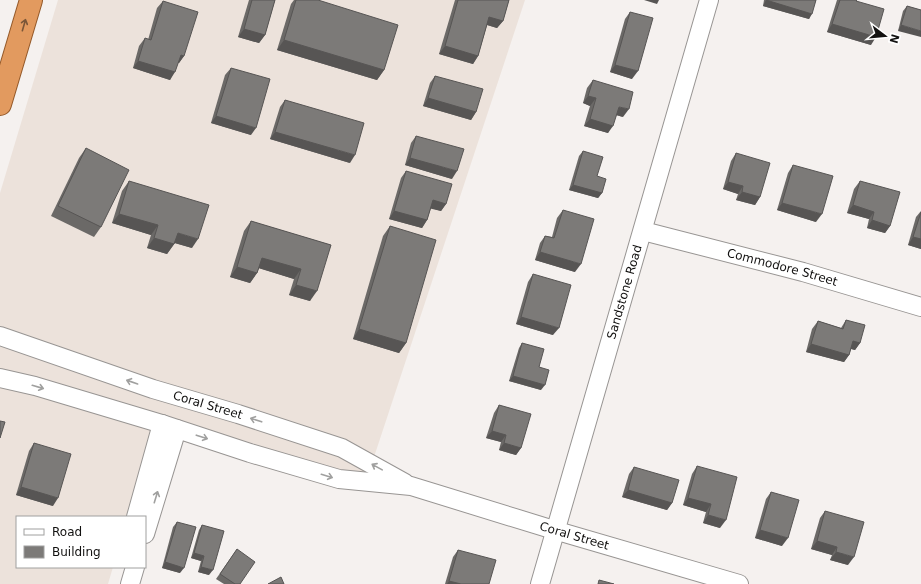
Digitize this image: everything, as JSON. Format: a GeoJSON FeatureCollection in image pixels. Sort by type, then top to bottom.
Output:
{"type":"FeatureCollection","features":[{"type":"Feature","properties":{"kind":"highway"},"geometry":{"type":"LineString","coordinates":[[0,104],[31,0]]}},
{"type":"Feature","properties":{"kind":"street","name":"Sandstone Road"},"geometry":{"type":"LineString","coordinates":[[540,584],[554,530],[643,231],[709,0]]}},
{"type":"Feature","properties":{"kind":"street","name":"Commodore Street"},"geometry":{"type":"LineString","coordinates":[[643,231],[803,272],[921,306]]}},
{"type":"Feature","properties":{"kind":"street","name":"Coral Street"},"geometry":{"type":"LineString","coordinates":[[0,336],[164,393],[238,414],[342,448],[411,486]]}},
{"type":"Feature","properties":{"kind":"street","name":"Coral Street"},"geometry":{"type":"LineString","coordinates":[[0,378],[35,386],[339,479],[411,486],[554,530],[739,584]]}},
{"type":"Feature","properties":{"kind":"street"},"geometry":{"type":"LineString","coordinates":[[136,516],[170,427]]}},
{"type":"Feature","properties":{"kind":"street"},"geometry":{"type":"LineString","coordinates":[[146,530],[170,427]]}},
{"type":"Feature","properties":{"kind":"street"},"geometry":{"type":"LineString","coordinates":[[117,584],[122,568]]}},
{"type":"Feature","properties":{"kind":"street"},"geometry":{"type":"LineString","coordinates":[[130,584],[135,568]]}},
{"type":"Feature","properties":{"kind":"shaded area"},"geometry":{"type":"Polygon","coordinates":[[[58,0],[525,0],[374,457],[0,328],[0,193],[58,0]]]}},
{"type":"Feature","properties":{"kind":"shaded area"},"geometry":{"type":"Polygon","coordinates":[[[0,344],[49,363],[338,455],[369,472],[368,475],[340,472],[0,370],[0,344]]]}},
{"type":"Feature","properties":{"kind":"shaded area"},"geometry":{"type":"Polygon","coordinates":[[[0,386],[34,394],[152,429],[127,516],[16,516],[16,568],[113,568],[108,584],[0,584],[0,386]]]}},
{"type":"Feature","properties":{"kind":"building"},"geometry":{"type":"Polygon","coordinates":[[[252,0],[275,0],[265,35],[244,29],[252,0]]]}},
{"type":"Feature","properties":{"kind":"building"},"geometry":{"type":"Polygon","coordinates":[[[296,0],[318,0],[398,25],[384,70],[284,40],[296,0]]]}},
{"type":"Feature","properties":{"kind":"building"},"geometry":{"type":"Polygon","coordinates":[[[458,0],[509,0],[503,21],[489,17],[478,56],[445,46],[458,0]]]}},
{"type":"Feature","properties":{"kind":"building"},"geometry":{"type":"Polygon","coordinates":[[[766,0],[816,0],[812,14],[766,0]]]}},
{"type":"Feature","properties":{"kind":"building"},"geometry":{"type":"Polygon","coordinates":[[[840,0],[857,0],[856,1],[884,9],[876,37],[832,24],[840,0]]]}},
{"type":"Feature","properties":{"kind":"building"},"geometry":{"type":"Polygon","coordinates":[[[163,1],[198,12],[184,56],[181,55],[175,72],[138,61],[145,38],[151,40],[163,1]]]}},
{"type":"Feature","properties":{"kind":"building"},"geometry":{"type":"Polygon","coordinates":[[[907,6],[921,10],[921,31],[901,25],[907,6]]]}},
{"type":"Feature","properties":{"kind":"building"},"geometry":{"type":"Polygon","coordinates":[[[630,12],[653,18],[638,71],[615,65],[630,12]]]}},
{"type":"Feature","properties":{"kind":"building"},"geometry":{"type":"Polygon","coordinates":[[[231,68],[270,79],[256,128],[216,116],[231,68]]]}},
{"type":"Feature","properties":{"kind":"building"},"geometry":{"type":"Polygon","coordinates":[[[435,76],[483,89],[476,112],[428,98],[435,76]]]}},
{"type":"Feature","properties":{"kind":"building"},"geometry":{"type":"Polygon","coordinates":[[[593,80],[633,92],[629,109],[619,107],[613,126],[590,119],[596,98],[588,96],[593,80]]]}},
{"type":"Feature","properties":{"kind":"building"},"geometry":{"type":"Polygon","coordinates":[[[285,100],[364,123],[355,155],[275,132],[285,100]]]}},
{"type":"Feature","properties":{"kind":"building"},"geometry":{"type":"Polygon","coordinates":[[[416,136],[464,149],[457,171],[410,158],[416,136]]]}},
{"type":"Feature","properties":{"kind":"building"},"geometry":{"type":"Polygon","coordinates":[[[86,148],[129,170],[101,227],[58,206],[86,148]]]}},
{"type":"Feature","properties":{"kind":"building"},"geometry":{"type":"Polygon","coordinates":[[[583,151],[603,157],[597,176],[606,179],[602,193],[573,185],[583,151]]]}},
{"type":"Feature","properties":{"kind":"building"},"geometry":{"type":"Polygon","coordinates":[[[736,153],[770,163],[760,197],[742,192],[743,186],[728,182],[736,153]]]}},
{"type":"Feature","properties":{"kind":"building"},"geometry":{"type":"Polygon","coordinates":[[[793,165],[833,176],[822,214],[782,203],[793,165]]]}},
{"type":"Feature","properties":{"kind":"building"},"geometry":{"type":"Polygon","coordinates":[[[406,171],[452,184],[446,204],[433,200],[427,220],[394,211],[406,171]]]}},
{"type":"Feature","properties":{"kind":"building"},"geometry":{"type":"Polygon","coordinates":[[[129,181],[209,205],[198,239],[178,233],[174,244],[154,238],[158,225],[119,214],[129,181]]]}},
{"type":"Feature","properties":{"kind":"building"},"geometry":{"type":"Polygon","coordinates":[[[860,181],[900,192],[890,226],[872,220],[874,212],[853,205],[860,181]]]}},
{"type":"Feature","properties":{"kind":"building"},"geometry":{"type":"Polygon","coordinates":[[[563,210],[594,219],[581,264],[540,252],[545,236],[554,238],[563,210]]]}},
{"type":"Feature","properties":{"kind":"building"},"geometry":{"type":"Polygon","coordinates":[[[921,212],[921,239],[913,237],[921,212]]]}},
{"type":"Feature","properties":{"kind":"building"},"geometry":{"type":"Polygon","coordinates":[[[251,221],[331,245],[317,291],[296,285],[301,269],[262,258],[257,273],[237,267],[251,221]]]}},
{"type":"Feature","properties":{"kind":"building"},"geometry":{"type":"Polygon","coordinates":[[[390,226],[436,240],[406,343],[359,329],[390,226]]]}},
{"type":"Feature","properties":{"kind":"building"},"geometry":{"type":"Polygon","coordinates":[[[533,274],[571,285],[559,328],[521,317],[533,274]]]}},
{"type":"Feature","properties":{"kind":"building"},"geometry":{"type":"Polygon","coordinates":[[[846,320],[865,325],[860,343],[853,341],[849,355],[811,344],[818,321],[843,329],[846,320]]]}},
{"type":"Feature","properties":{"kind":"building"},"geometry":{"type":"Polygon","coordinates":[[[522,343],[544,349],[539,367],[549,370],[545,385],[513,376],[522,343]]]}},
{"type":"Feature","properties":{"kind":"building"},"geometry":{"type":"Polygon","coordinates":[[[499,405],[531,414],[521,448],[504,443],[506,435],[492,431],[499,405]]]}},
{"type":"Feature","properties":{"kind":"building"},"geometry":{"type":"Polygon","coordinates":[[[0,421],[5,422],[0,438],[0,421]]]}},
{"type":"Feature","properties":{"kind":"building"},"geometry":{"type":"Polygon","coordinates":[[[34,443],[71,454],[58,498],[21,487],[34,443]]]}},
{"type":"Feature","properties":{"kind":"building"},"geometry":{"type":"Polygon","coordinates":[[[697,466],[737,477],[726,520],[708,515],[711,504],[688,498],[697,466]]]}},
{"type":"Feature","properties":{"kind":"building"},"geometry":{"type":"Polygon","coordinates":[[[634,467],[679,480],[672,503],[628,490],[634,467]]]}},
{"type":"Feature","properties":{"kind":"building"},"geometry":{"type":"Polygon","coordinates":[[[771,492],[799,500],[788,538],[760,530],[771,492]]]}},
{"type":"Feature","properties":{"kind":"building"},"geometry":{"type":"Polygon","coordinates":[[[825,511],[864,522],[854,557],[836,552],[837,547],[817,541],[825,511]]]}},
{"type":"Feature","properties":{"kind":"building"},"geometry":{"type":"Polygon","coordinates":[[[177,522],[196,527],[184,568],[165,562],[177,522]]]}},
{"type":"Feature","properties":{"kind":"building"},"geometry":{"type":"Polygon","coordinates":[[[202,525],[224,531],[213,570],[201,567],[204,556],[194,553],[202,525]]]}},
{"type":"Feature","properties":{"kind":"building"},"geometry":{"type":"Polygon","coordinates":[[[237,549],[255,562],[240,584],[235,584],[220,574],[237,549]]]}},
{"type":"Feature","properties":{"kind":"building"},"geometry":{"type":"Polygon","coordinates":[[[458,550],[496,560],[489,584],[461,584],[449,581],[458,550]]]}},
{"type":"Feature","properties":{"kind":"building"},"geometry":{"type":"Polygon","coordinates":[[[281,577],[284,584],[268,584],[281,577]]]}},
{"type":"Feature","properties":{"kind":"building"},"geometry":{"type":"Polygon","coordinates":[[[599,580],[614,584],[598,584],[599,580]]]}}]}
